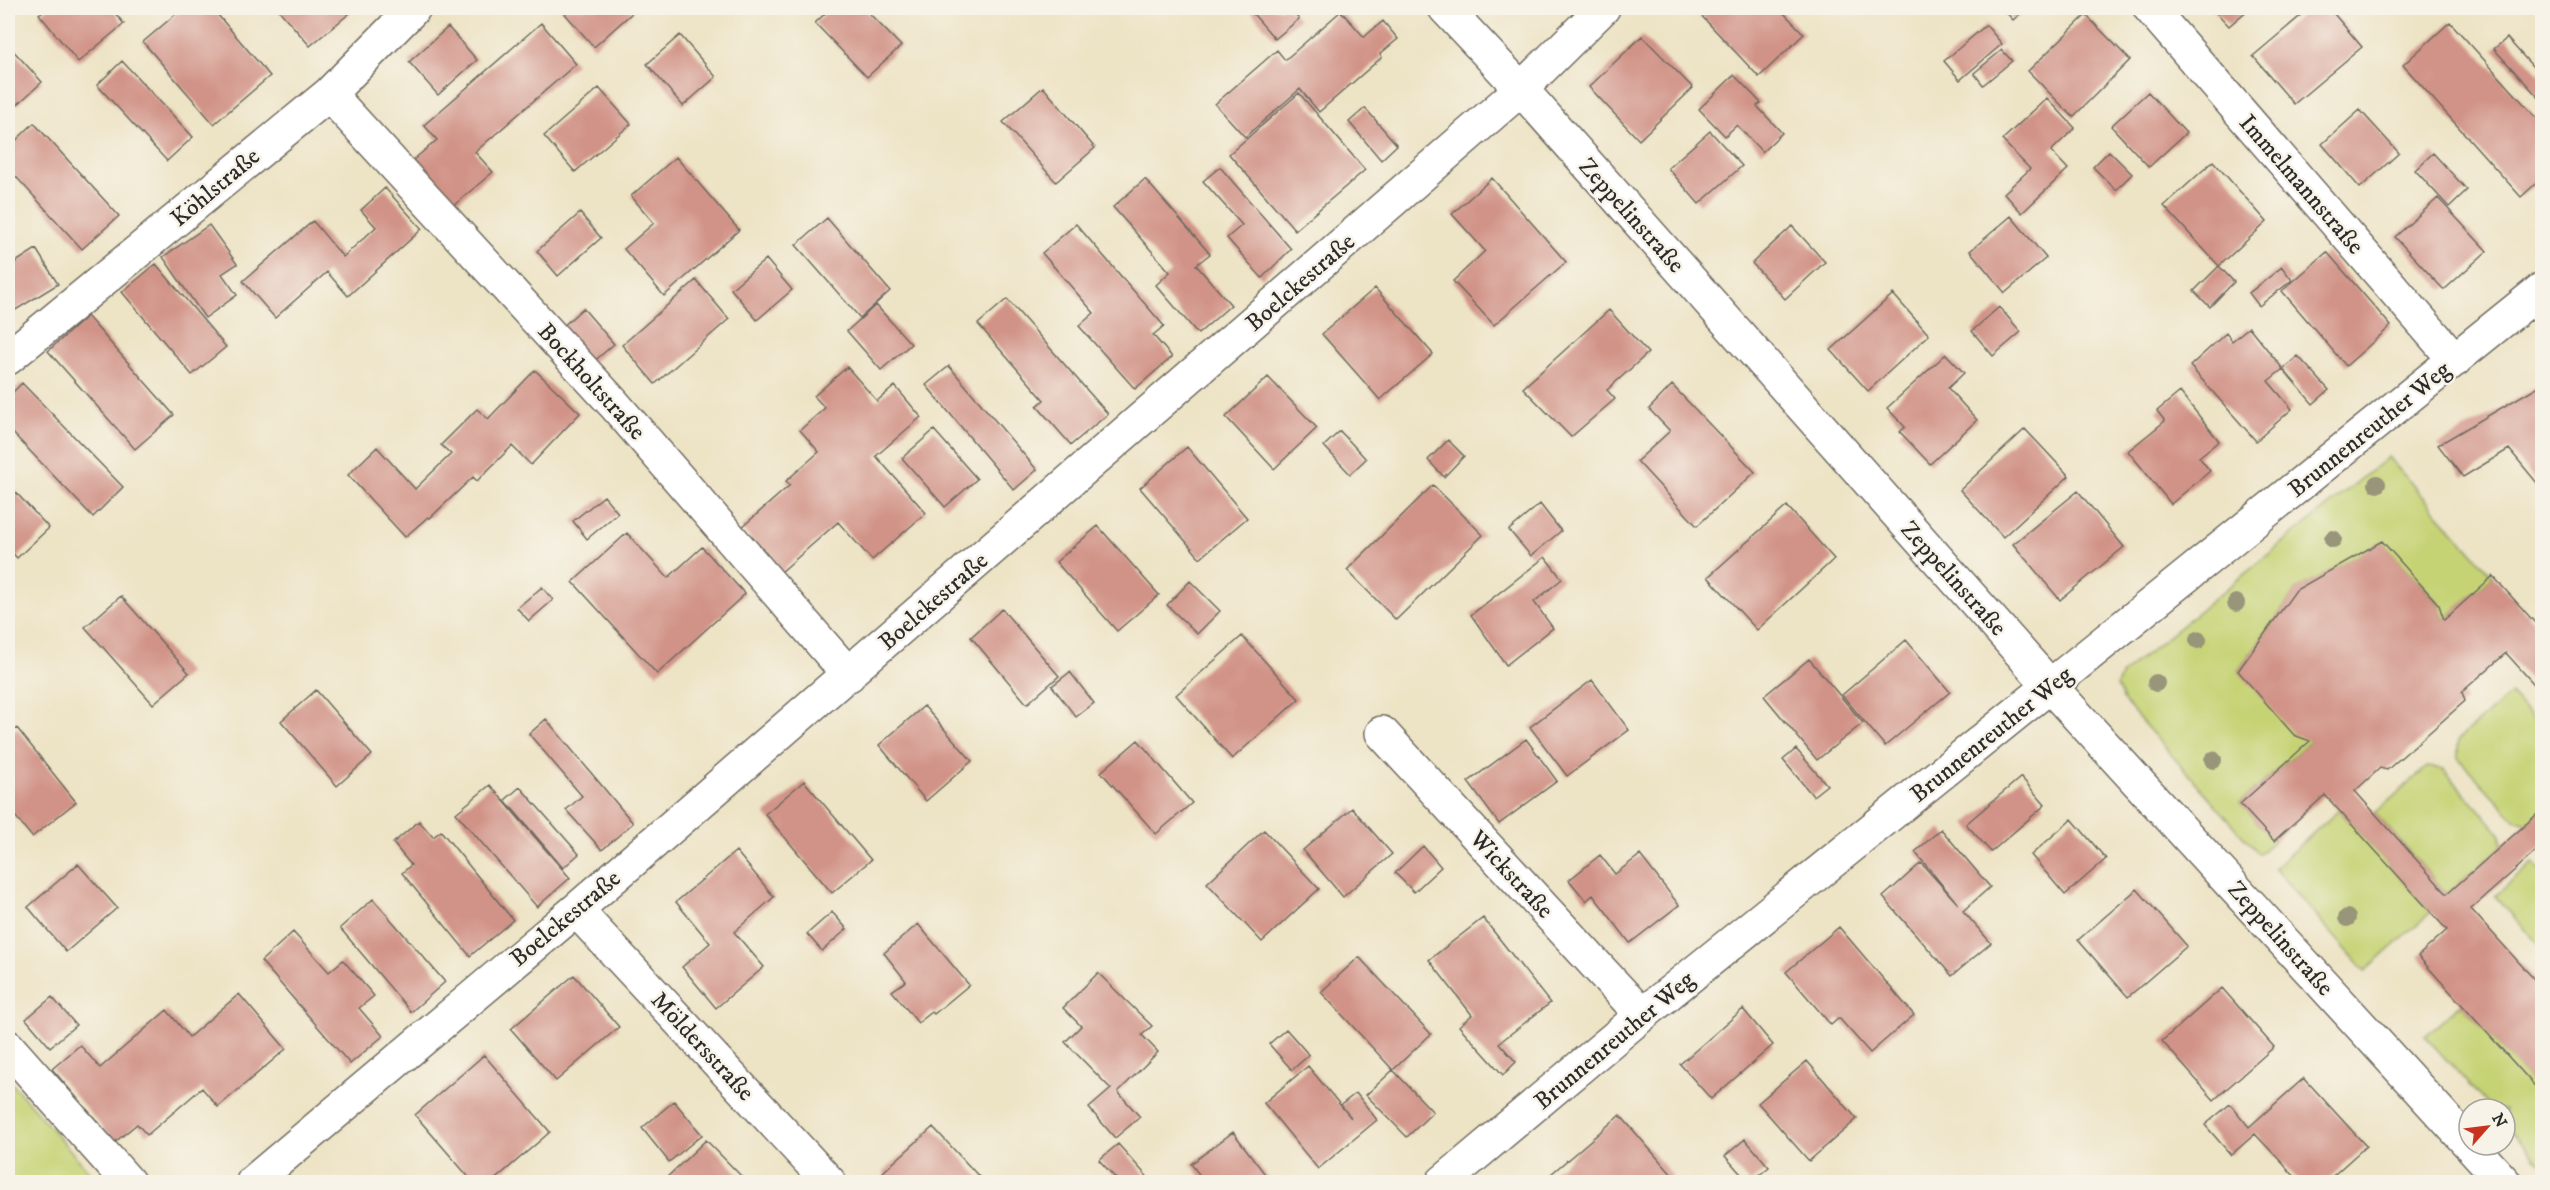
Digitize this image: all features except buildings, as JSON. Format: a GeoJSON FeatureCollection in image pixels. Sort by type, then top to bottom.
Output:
{"type":"FeatureCollection","features":[{"type":"Feature","properties":{"kind":"street","name":"Köhlstraße"},"geometry":{"type":"LineString","coordinates":[[8,358],[328,94],[411,8]]}},
{"type":"Feature","properties":{"kind":"street","name":"Zeppelinstraße"},"geometry":{"type":"LineString","coordinates":[[1444,8],[1521,89],[2049,686],[2457,1130]]}},
{"type":"Feature","properties":{"kind":"street","name":"Boelckestraße"},"geometry":{"type":"LineString","coordinates":[[253,1182],[576,910],[849,675],[1521,89],[1603,8]]}},
{"type":"Feature","properties":{"kind":"street","name":"Immelmannstraße"},"geometry":{"type":"LineString","coordinates":[[2150,8],[2455,360]]}},
{"type":"Feature","properties":{"kind":"street","name":"Bockholtstraße"},"geometry":{"type":"LineString","coordinates":[[328,94],[614,404],[849,675]]}},
{"type":"Feature","properties":{"kind":"street","name":"Brunnenreuther Weg"},"geometry":{"type":"LineString","coordinates":[[1443,1182],[1642,1015],[2542,289]]}},
{"type":"Feature","properties":{"kind":"street","name":"Wickstraße"},"geometry":{"type":"LineString","coordinates":[[1382,733],[1642,1015]]}},
{"type":"Feature","properties":{"kind":"street","name":"Möldersstraße"},"geometry":{"type":"LineString","coordinates":[[576,910],[830,1182]]}},
{"type":"Feature","properties":{"kind":"street"},"geometry":{"type":"LineString","coordinates":[[8,1047],[128,1182]]}},
{"type":"Feature","properties":{"kind":"street","name":"Zeppelinstraße"},"geometry":{"type":"LineString","coordinates":[[2482,1157],[2504,1182]]}},
{"type":"Feature","properties":{"kind":"green space"},"geometry":{"type":"Polygon","coordinates":[[[2388,457],[2493,576],[2444,620],[2439,604],[2382,542],[2296,590],[2238,671],[2310,741],[2240,803],[2274,841],[2259,854],[2122,699],[2117,685],[2122,674],[2388,457]]]}},
{"type":"Feature","properties":{"kind":"green space"},"geometry":{"type":"Polygon","coordinates":[[[2511,694],[2542,729],[2542,810],[2527,824],[2515,820],[2458,758],[2458,739],[2511,694]]]}},
{"type":"Feature","properties":{"kind":"green space"},"geometry":{"type":"Polygon","coordinates":[[[2427,767],[2443,769],[2500,833],[2502,846],[2447,894],[2375,813],[2427,767]]]}},
{"type":"Feature","properties":{"kind":"green space"},"geometry":{"type":"Polygon","coordinates":[[[2339,810],[2431,912],[2365,971],[2274,868],[2339,810]]]}},
{"type":"Feature","properties":{"kind":"green space"},"geometry":{"type":"Polygon","coordinates":[[[2533,863],[2542,874],[2542,948],[2495,896],[2533,863]]]}},
{"type":"Feature","properties":{"kind":"green space"},"geometry":{"type":"Polygon","coordinates":[[[2461,1004],[2542,1093],[2542,1164],[2517,1137],[2517,1097],[2480,1097],[2425,1036],[2461,1004]]]}},
{"type":"Feature","properties":{"kind":"green space"},"geometry":{"type":"Polygon","coordinates":[[[8,1079],[98,1182],[8,1182],[8,1079]]]}}]}
